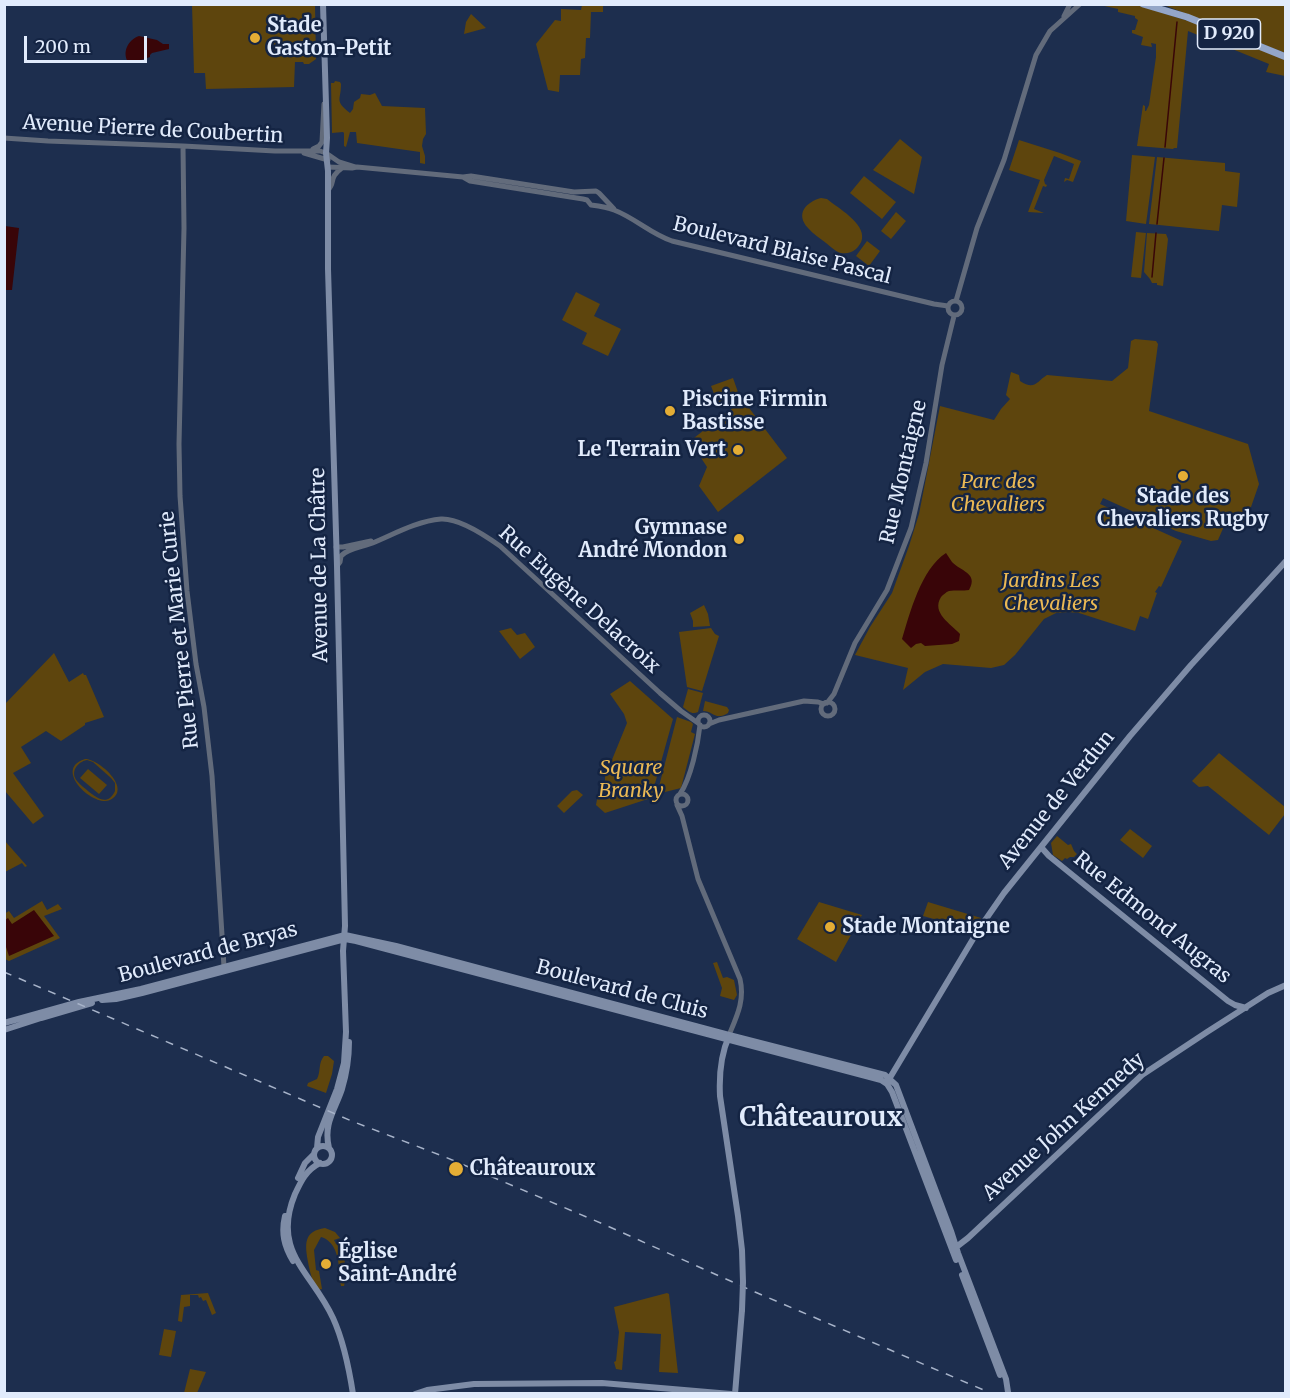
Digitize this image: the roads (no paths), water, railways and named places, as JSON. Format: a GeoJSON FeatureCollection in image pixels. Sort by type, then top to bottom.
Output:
{"type":"FeatureCollection","features":[{"type":"Feature","properties":{"kind":"main road","name":"Avenue de La Châtre"},"geometry":{"type":"LineString","coordinates":[[324,4],[328,268],[336,539],[344,547],[337,566],[349,1041],[348,1066],[341,1091],[327,1121]]}},
{"type":"Feature","properties":{"kind":"main road","name":"D 920"},"geometry":{"type":"LineString","coordinates":[[1143,4],[1187,17],[1286,57]]}},
{"type":"Feature","properties":{"kind":"main road","name":"D 920"},"geometry":{"type":"LineString","coordinates":[[1154,4],[1173,13]]}},
{"type":"Feature","properties":{"kind":"main road","name":"Avenue de Verdun"},"geometry":{"type":"LineString","coordinates":[[888,1081],[980,927],[1004,893],[1130,735],[1286,561]]}},
{"type":"Feature","properties":{"kind":"main road","name":"Rue Edmond Augras"},"geometry":{"type":"LineString","coordinates":[[1041,847],[1049,856],[1228,1001],[1246,1008]]}},
{"type":"Feature","properties":{"kind":"main road","name":"Avenue de La Châtre"},"geometry":{"type":"LineString","coordinates":[[327,1121],[344,1063],[346,1012],[343,951],[345,937]]}},
{"type":"Feature","properties":{"kind":"main road","name":"Boulevard de Bryas"},"geometry":{"type":"LineString","coordinates":[[136,992],[224,966],[345,937]]}},
{"type":"Feature","properties":{"kind":"main road","name":"Boulevard de Bryas"},"geometry":{"type":"LineString","coordinates":[[82,1003],[136,992],[345,937]]}},
{"type":"Feature","properties":{"kind":"main road","name":"Boulevard de Cluis"},"geometry":{"type":"LineString","coordinates":[[345,937],[396,946],[728,1037],[885,1075],[888,1081]]}},
{"type":"Feature","properties":{"kind":"main road","name":"Avenue John Kennedy"},"geometry":{"type":"LineString","coordinates":[[955,1248],[1142,1075],[1268,993],[1286,985]]}},
{"type":"Feature","properties":{"kind":"main road"},"geometry":{"type":"LineString","coordinates":[[1228,1001],[1234,1011],[1228,1019]]}},
{"type":"Feature","properties":{"kind":"main road"},"geometry":{"type":"LineString","coordinates":[[4,1023],[63,1006],[82,1003]]}},
{"type":"Feature","properties":{"kind":"main road"},"geometry":{"type":"LineString","coordinates":[[4,1030],[71,1010],[82,1003]]}},
{"type":"Feature","properties":{"kind":"main road"},"geometry":{"type":"LineString","coordinates":[[346,1012],[349,1041]]}},
{"type":"Feature","properties":{"kind":"main road"},"geometry":{"type":"LineString","coordinates":[[415,1394],[427,1390],[474,1384],[616,1383],[733,1394],[742,1310],[742,1260],[738,1216],[720,1096],[719,1077],[728,1037]]}},
{"type":"Feature","properties":{"kind":"main road"},"geometry":{"type":"LineString","coordinates":[[888,1081],[896,1084],[995,1364],[1009,1393]]}},
{"type":"Feature","properties":{"kind":"main road"},"geometry":{"type":"LineString","coordinates":[[327,1121],[326,1135],[328,1148],[332,1155],[326,1163],[320,1163],[305,1174],[293,1199],[288,1219],[288,1234],[290,1247],[297,1261],[339,1333],[353,1394]]}},
{"type":"Feature","properties":{"kind":"main road"},"geometry":{"type":"LineString","coordinates":[[320,1163],[316,1159],[318,1137],[327,1121]]}},
{"type":"Feature","properties":{"kind":"main road"},"geometry":{"type":"LineString","coordinates":[[328,1148],[323,1146],[306,1162],[287,1208],[283,1231],[288,1253],[328,1313]]}},
{"type":"Feature","properties":{"kind":"main road"},"geometry":{"type":"LineString","coordinates":[[347,1394],[351,1379]]}},
{"type":"Feature","properties":{"kind":"street"},"geometry":{"type":"LineString","coordinates":[[1064,17],[1070,4]]}},
{"type":"Feature","properties":{"kind":"street"},"geometry":{"type":"LineString","coordinates":[[956,301],[977,228],[1004,159],[1036,55],[1050,31],[1080,4]]}},
{"type":"Feature","properties":{"kind":"street","name":"Avenue de La Châtre"},"geometry":{"type":"LineString","coordinates":[[319,146],[322,142],[325,82]]}},
{"type":"Feature","properties":{"kind":"street","name":"Avenue Pierre de Coubertin"},"geometry":{"type":"LineString","coordinates":[[4,138],[275,151],[311,150],[326,153],[339,162],[353,166]]}},
{"type":"Feature","properties":{"kind":"street","name":"Rue Pierre et Marie Curie"},"geometry":{"type":"LineString","coordinates":[[183,146],[180,496],[187,591],[212,776],[224,966]]}},
{"type":"Feature","properties":{"kind":"street","name":"Avenue Pierre de Coubertin"},"geometry":{"type":"LineString","coordinates":[[311,150],[319,146]]}},
{"type":"Feature","properties":{"kind":"street","name":"Avenue Pierre de Coubertin"},"geometry":{"type":"LineString","coordinates":[[300,151],[328,164]]}},
{"type":"Feature","properties":{"kind":"street"},"geometry":{"type":"LineString","coordinates":[[328,164],[342,168],[353,166]]}},
{"type":"Feature","properties":{"kind":"street"},"geometry":{"type":"LineString","coordinates":[[328,164],[463,177],[470,181],[478,180]]}},
{"type":"Feature","properties":{"kind":"street","name":"Avenue de La Châtre"},"geometry":{"type":"LineString","coordinates":[[328,190],[331,187],[334,173],[342,168]]}},
{"type":"Feature","properties":{"kind":"street","name":"Boulevard Blaise Pascal"},"geometry":{"type":"LineString","coordinates":[[478,180],[574,192],[598,192],[615,210],[660,237],[672,241],[948,306]]}},
{"type":"Feature","properties":{"kind":"street","name":"Boulevard Blaise Pascal"},"geometry":{"type":"LineString","coordinates":[[478,180],[587,200],[591,205],[615,210]]}},
{"type":"Feature","properties":{"kind":"street"},"geometry":{"type":"LineString","coordinates":[[587,200],[591,192]]}},
{"type":"Feature","properties":{"kind":"street"},"geometry":{"type":"LineString","coordinates":[[597,205],[602,197]]}},
{"type":"Feature","properties":{"kind":"street"},"geometry":{"type":"LineString","coordinates":[[956,301],[962,305],[962,310],[954,316],[949,313],[948,306],[951,302],[956,301]]}},
{"type":"Feature","properties":{"kind":"street","name":"Rue Montaigne"},"geometry":{"type":"LineString","coordinates":[[828,704],[855,643],[887,590],[911,528],[942,365],[954,316]]}},
{"type":"Feature","properties":{"kind":"street","name":"Rue Eugène Delacroix"},"geometry":{"type":"LineString","coordinates":[[344,547],[364,547],[416,525],[437,520],[456,522],[478,532],[500,546],[686,715],[702,723]]}},
{"type":"Feature","properties":{"kind":"street"},"geometry":{"type":"LineString","coordinates":[[337,566],[344,547]]}},
{"type":"Feature","properties":{"kind":"street"},"geometry":{"type":"LineString","coordinates":[[702,723],[811,701],[828,704],[835,711],[831,716],[825,716],[811,701]]}},
{"type":"Feature","properties":{"kind":"street"},"geometry":{"type":"LineString","coordinates":[[821,710],[828,704]]}},
{"type":"Feature","properties":{"kind":"street"},"geometry":{"type":"LineString","coordinates":[[719,720],[704,715],[683,794],[675,799],[681,805],[698,879],[742,987],[741,1004],[728,1037]]}},
{"type":"Feature","properties":{"kind":"street"},"geometry":{"type":"LineString","coordinates":[[681,805],[688,800],[683,794]]}},
{"type":"Feature","properties":{"kind":"waterway"},"geometry":{"type":"LineString","coordinates":[[1165,147],[1177,22]]}},
{"type":"Feature","properties":{"kind":"waterway"},"geometry":{"type":"LineString","coordinates":[[1157,224],[1164,158]]}},
{"type":"Feature","properties":{"kind":"waterway"},"geometry":{"type":"LineString","coordinates":[[1152,277],[1156,233]]}},
{"type":"Feature","properties":{"kind":"railway"},"geometry":{"type":"LineString","coordinates":[[4,972],[354,1122],[445,1157],[603,1224],[993,1394]]}},
{"type":"Feature","properties":{"kind":"place","name":"Stade Gaston-Petit"},"geometry":{"type":"Point","coordinates":[255,38]}},
{"type":"Feature","properties":{"kind":"place","name":"Piscine Firmin Bastisse"},"geometry":{"type":"Point","coordinates":[670,411]}},
{"type":"Feature","properties":{"kind":"place","name":"Le Terrain Vert"},"geometry":{"type":"Point","coordinates":[738,450]}},
{"type":"Feature","properties":{"kind":"place","name":"Stade des Chevaliers Rugby"},"geometry":{"type":"Point","coordinates":[1183,476]}},
{"type":"Feature","properties":{"kind":"place","name":"Gymnase André Mondon"},"geometry":{"type":"Point","coordinates":[739,539]}},
{"type":"Feature","properties":{"kind":"place","name":"Stade Montaigne"},"geometry":{"type":"Point","coordinates":[830,927]}},
{"type":"Feature","properties":{"kind":"place","name":"Châteauroux"},"geometry":{"type":"Point","coordinates":[456,1169]}},
{"type":"Feature","properties":{"kind":"place","name":"Église Saint-André"},"geometry":{"type":"Point","coordinates":[326,1264]}},
{"type":"Feature","properties":{"kind":"district","name":"Châteauroux"},"geometry":{"type":"Point","coordinates":[821,1119]}},
{"type":"Feature","properties":{"kind":"park label","name":"Parc des Chevaliers"},"geometry":{"type":"Point","coordinates":[998,494]}},
{"type":"Feature","properties":{"kind":"park label","name":"Jardins Les Chevaliers"},"geometry":{"type":"Point","coordinates":[1051,592]}},
{"type":"Feature","properties":{"kind":"park label","name":"Square Branky"},"geometry":{"type":"Point","coordinates":[631,780]}}]}
